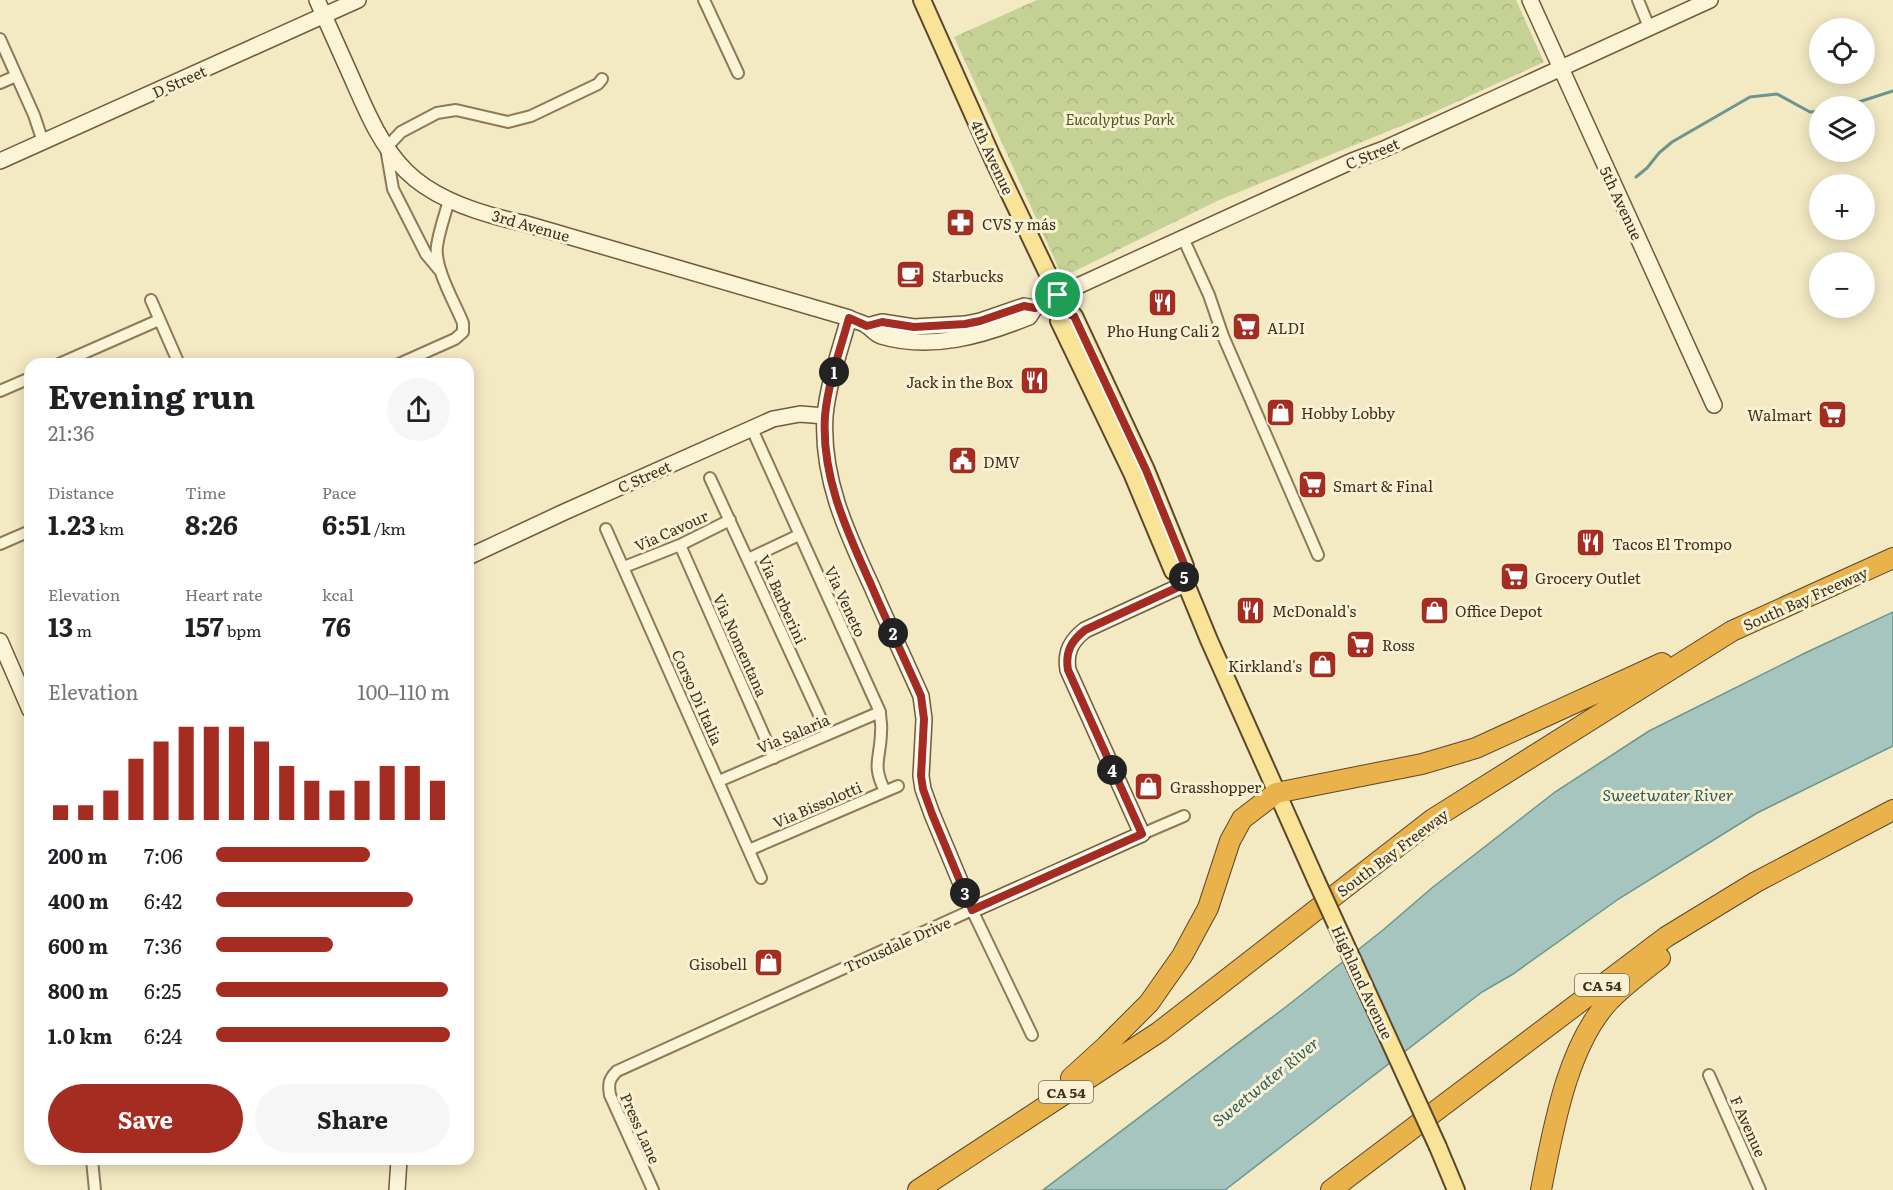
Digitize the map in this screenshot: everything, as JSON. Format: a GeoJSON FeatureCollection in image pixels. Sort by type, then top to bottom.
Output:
{"type":"FeatureCollection","features":[{"type":"Feature","properties":{"kind":"highway","name":"South Bay Freeway"},"geometry":{"type":"LineString","coordinates":[[918,1190],[1159,1032],[1433,819],[1732,632],[1893,558]]}},
{"type":"Feature","properties":{"kind":"highway"},"geometry":{"type":"LineString","coordinates":[[1024,1120],[1106,1046],[1149,1003],[1182,956],[1208,908],[1230,841],[1242,819],[1276,793],[1422,764],[1476,748],[1732,632]]}},
{"type":"Feature","properties":{"kind":"highway","name":"CA 54"},"geometry":{"type":"LineString","coordinates":[[1331,1190],[1666,938],[1756,882],[1893,810]]}},
{"type":"Feature","properties":{"kind":"highway"},"geometry":{"type":"LineString","coordinates":[[1541,1190],[1553,1129],[1572,1065],[1587,1032],[1609,1002],[1641,973],[1687,938],[1844,835]]}},
{"type":"Feature","properties":{"kind":"main road","name":"4th Avenue"},"geometry":{"type":"LineString","coordinates":[[922,0],[993,159],[1058,295],[1065,313],[1059,321],[1132,473],[1173,571],[1184,577],[1196,609]]}},
{"type":"Feature","properties":{"kind":"main road","name":"Highland Avenue"},"geometry":{"type":"LineString","coordinates":[[1196,609],[1276,793],[1456,1190]]}},
{"type":"Feature","properties":{"kind":"street","name":"3rd Avenue"},"geometry":{"type":"LineString","coordinates":[[317,0],[386,148],[408,173],[449,200],[499,218],[524,223],[849,318]]}},
{"type":"Feature","properties":{"kind":"street","name":"D Street"},"geometry":{"type":"LineString","coordinates":[[0,161],[358,0]]}},
{"type":"Feature","properties":{"kind":"street"},"geometry":{"type":"LineString","coordinates":[[704,0],[738,73]]}},
{"type":"Feature","properties":{"kind":"street","name":"5th Avenue"},"geometry":{"type":"LineString","coordinates":[[1530,0],[1714,405]]}},
{"type":"Feature","properties":{"kind":"street"},"geometry":{"type":"LineString","coordinates":[[1638,0],[1649,27]]}},
{"type":"Feature","properties":{"kind":"street","name":"C Street"},"geometry":{"type":"LineString","coordinates":[[849,318],[867,326],[878,335],[916,342],[950,341],[1008,326],[1029,317],[1035,308],[1058,295],[1710,0]]}},
{"type":"Feature","properties":{"kind":"street"},"geometry":{"type":"LineString","coordinates":[[0,39],[34,115],[43,142]]}},
{"type":"Feature","properties":{"kind":"street"},"geometry":{"type":"LineString","coordinates":[[0,83],[15,76]]}},
{"type":"Feature","properties":{"kind":"street"},"geometry":{"type":"LineString","coordinates":[[441,272],[426,254],[393,189],[386,148],[401,132],[437,113],[456,110],[508,122],[531,116],[591,87],[602,79]]}},
{"type":"Feature","properties":{"kind":"street"},"geometry":{"type":"LineString","coordinates":[[412,358],[455,339],[463,332],[463,323],[436,255],[449,200]]}},
{"type":"Feature","properties":{"kind":"street"},"geometry":{"type":"LineString","coordinates":[[1183,238],[1318,555]]}},
{"type":"Feature","properties":{"kind":"street"},"geometry":{"type":"LineString","coordinates":[[151,300],[176,358]]}},
{"type":"Feature","properties":{"kind":"street"},"geometry":{"type":"LineString","coordinates":[[849,318],[825,416],[830,480],[843,522],[921,696],[924,719],[921,776],[932,814],[972,910],[1032,1035]]}},
{"type":"Feature","properties":{"kind":"street"},"geometry":{"type":"LineString","coordinates":[[73,358],[159,320]]}},
{"type":"Feature","properties":{"kind":"street"},"geometry":{"type":"LineString","coordinates":[[0,391],[24,381]]}},
{"type":"Feature","properties":{"kind":"street","name":"C Street"},"geometry":{"type":"LineString","coordinates":[[474,554],[554,516],[773,419],[790,415],[825,416]]}},
{"type":"Feature","properties":{"kind":"street","name":"Via Veneto"},"geometry":{"type":"LineString","coordinates":[[752,429],[880,712],[881,731],[877,767],[885,791]]}},
{"type":"Feature","properties":{"kind":"street","name":"Via Barberini"},"geometry":{"type":"LineString","coordinates":[[710,478],[828,734]]}},
{"type":"Feature","properties":{"kind":"street","name":"Via Cavour"},"geometry":{"type":"LineString","coordinates":[[624,567],[680,545],[730,520]]}},
{"type":"Feature","properties":{"kind":"street","name":"Corso Di Italia"},"geometry":{"type":"LineString","coordinates":[[606,529],[761,878]]}},
{"type":"Feature","properties":{"kind":"street"},"geometry":{"type":"LineString","coordinates":[[0,544],[24,534]]}},
{"type":"Feature","properties":{"kind":"street"},"geometry":{"type":"LineString","coordinates":[[748,559],[800,536]]}},
{"type":"Feature","properties":{"kind":"street","name":"Via Nomentana"},"geometry":{"type":"LineString","coordinates":[[680,545],[774,758]]}},
{"type":"Feature","properties":{"kind":"street"},"geometry":{"type":"LineString","coordinates":[[1142,834],[1071,679],[1067,653],[1076,638],[1085,630],[1184,577]]}},
{"type":"Feature","properties":{"kind":"street"},"geometry":{"type":"LineString","coordinates":[[0,641],[24,696]]}},
{"type":"Feature","properties":{"kind":"street","name":"Via Salaria"},"geometry":{"type":"LineString","coordinates":[[719,781],[880,712]]}},
{"type":"Feature","properties":{"kind":"street","name":"Via Bissolotti"},"geometry":{"type":"LineString","coordinates":[[749,850],[898,786]]}},
{"type":"Feature","properties":{"kind":"street","name":"Trousdale Drive"},"geometry":{"type":"LineString","coordinates":[[612,1077],[617,1071],[629,1065],[1184,816]]}},
{"type":"Feature","properties":{"kind":"street","name":"F Avenue"},"geometry":{"type":"LineString","coordinates":[[1709,1075],[1760,1190]]}},
{"type":"Feature","properties":{"kind":"street","name":"Press Lane"},"geometry":{"type":"LineString","coordinates":[[612,1077],[608,1088],[610,1095],[653,1190]]}},
{"type":"Feature","properties":{"kind":"street"},"geometry":{"type":"LineString","coordinates":[[92,1165],[95,1190]]}},
{"type":"Feature","properties":{"kind":"street"},"geometry":{"type":"LineString","coordinates":[[397,1190],[399,1165]]}},
{"type":"Feature","properties":{"kind":"green space","name":"Eucalyptus Park"},"geometry":{"type":"Polygon","coordinates":[[[1037,0],[1516,0],[1544,62],[1428,115],[1217,201],[1073,272],[1060,271],[954,37],[1037,0]]]}},
{"type":"Feature","properties":{"kind":"water","name":"Sweetwater River"},"geometry":{"type":"Polygon","coordinates":[[[1893,612],[1893,746],[1757,813],[1620,898],[1513,974],[1482,992],[1225,1190],[1043,1190],[1287,1006],[1433,887],[1555,792],[1649,731],[1893,612]]]}},
{"type":"Feature","properties":{"kind":"waterway"},"geometry":{"type":"LineString","coordinates":[[1875,97],[1893,91]]}},
{"type":"Feature","properties":{"kind":"waterway"},"geometry":{"type":"LineString","coordinates":[[1636,177],[1672,142],[1750,97],[1777,94],[1809,111]]}},
{"type":"Feature","properties":{"kind":"place","name":"CVS y más"},"geometry":{"type":"Point","coordinates":[961,223]}},
{"type":"Feature","properties":{"kind":"place","name":"Starbucks"},"geometry":{"type":"Point","coordinates":[911,275]}},
{"type":"Feature","properties":{"kind":"place","name":"Pho Hung Cali 2"},"geometry":{"type":"Point","coordinates":[1163,303]}},
{"type":"Feature","properties":{"kind":"place","name":"ALDI"},"geometry":{"type":"Point","coordinates":[1246,327]}},
{"type":"Feature","properties":{"kind":"place","name":"Jack in the Box"},"geometry":{"type":"Point","coordinates":[1034,381]}},
{"type":"Feature","properties":{"kind":"place","name":"Hobby Lobby"},"geometry":{"type":"Point","coordinates":[1280,412]}},
{"type":"Feature","properties":{"kind":"place","name":"Walmart"},"geometry":{"type":"Point","coordinates":[1833,414]}},
{"type":"Feature","properties":{"kind":"place","name":"DMV"},"geometry":{"type":"Point","coordinates":[962,461]}},
{"type":"Feature","properties":{"kind":"place","name":"Smart & Final"},"geometry":{"type":"Point","coordinates":[1312,485]}},
{"type":"Feature","properties":{"kind":"place","name":"Tacos El Trompo"},"geometry":{"type":"Point","coordinates":[1591,543]}},
{"type":"Feature","properties":{"kind":"place","name":"Grocery Outlet"},"geometry":{"type":"Point","coordinates":[1514,577]}},
{"type":"Feature","properties":{"kind":"place","name":"McDonald's"},"geometry":{"type":"Point","coordinates":[1251,610]}},
{"type":"Feature","properties":{"kind":"place","name":"Office Depot"},"geometry":{"type":"Point","coordinates":[1434,610]}},
{"type":"Feature","properties":{"kind":"place","name":"Ross"},"geometry":{"type":"Point","coordinates":[1361,644]}},
{"type":"Feature","properties":{"kind":"place","name":"Kirkland's"},"geometry":{"type":"Point","coordinates":[1323,665]}},
{"type":"Feature","properties":{"kind":"place","name":"Grasshopper"},"geometry":{"type":"Point","coordinates":[1149,786]}},
{"type":"Feature","properties":{"kind":"place","name":"Gisobell"},"geometry":{"type":"Point","coordinates":[768,963]}},
{"type":"Feature","properties":{"kind":"route"},"geometry":{"type":"LineString","coordinates":[[1058,295],[1065,313],[1074,316],[1146,470],[1185,566],[1181,572],[1187,583],[1095,624],[1076,638],[1067,653],[1068,670],[1079,698],[1142,834],[972,910],[923,789],[921,776],[924,719],[921,696],[843,522],[830,480],[825,416],[849,318],[867,326],[882,322],[914,327],[965,324],[1024,306],[1035,308],[1058,295]]}}]}
